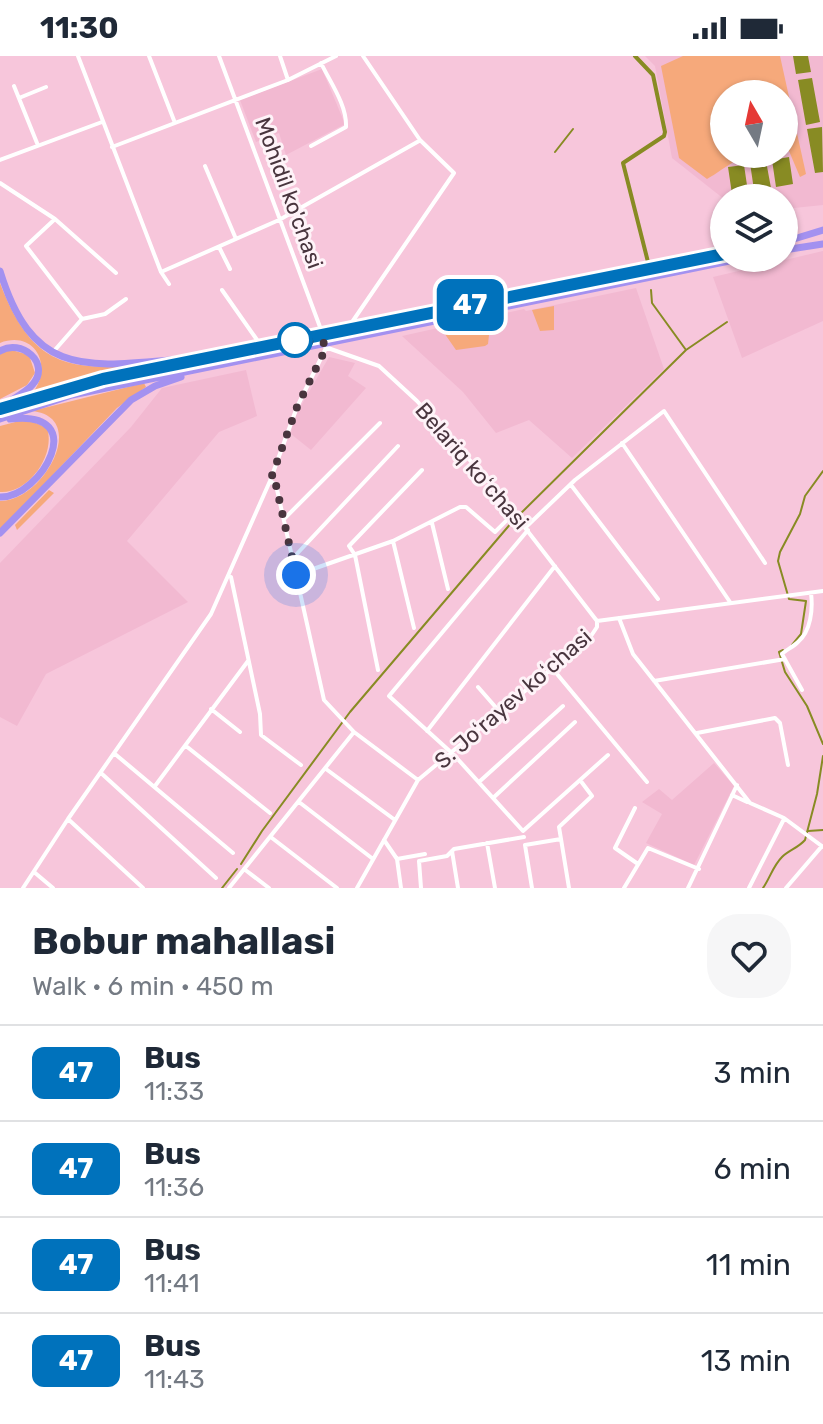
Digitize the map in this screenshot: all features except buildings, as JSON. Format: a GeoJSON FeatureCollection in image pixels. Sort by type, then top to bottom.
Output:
{"type":"FeatureCollection","features":[{"type":"Feature","properties":{"kind":"highway"},"geometry":{"type":"LineString","coordinates":[[800,243],[823,230]]}},
{"type":"Feature","properties":{"kind":"highway"},"geometry":{"type":"LineString","coordinates":[[800,243],[823,244]]}},
{"type":"Feature","properties":{"kind":"highway"},"geometry":{"type":"LineString","coordinates":[[0,408],[89,382],[324,342],[349,334],[710,262]]}},
{"type":"Feature","properties":{"kind":"highway"},"geometry":{"type":"LineString","coordinates":[[0,271],[10,301],[36,339],[53,353],[72,362],[93,365],[217,360]]}},
{"type":"Feature","properties":{"kind":"highway"},"geometry":{"type":"LineString","coordinates":[[0,420],[72,395],[262,347],[324,342]]}},
{"type":"Feature","properties":{"kind":"highway"},"geometry":{"type":"LineString","coordinates":[[0,351],[12,346],[25,349],[34,358],[38,369],[34,384],[0,408]]}},
{"type":"Feature","properties":{"kind":"highway"},"geometry":{"type":"LineString","coordinates":[[0,533],[131,400],[155,386],[217,360]]}},
{"type":"Feature","properties":{"kind":"highway"},"geometry":{"type":"LineString","coordinates":[[0,420],[38,418],[50,427],[53,439],[49,459],[30,485],[11,496],[0,497]]}},
{"type":"Feature","properties":{"kind":"street"},"geometry":{"type":"LineString","coordinates":[[78,56],[161,272],[169,284]]}},
{"type":"Feature","properties":{"kind":"street"},"geometry":{"type":"LineString","coordinates":[[149,56],[175,123]]}},
{"type":"Feature","properties":{"kind":"street","name":"Mohidil ko'chasi"},"geometry":{"type":"LineString","coordinates":[[219,56],[324,342]]}},
{"type":"Feature","properties":{"kind":"street"},"geometry":{"type":"LineString","coordinates":[[280,56],[288,80]]}},
{"type":"Feature","properties":{"kind":"street"},"geometry":{"type":"LineString","coordinates":[[112,147],[288,80],[336,56]]}},
{"type":"Feature","properties":{"kind":"street"},"geometry":{"type":"LineString","coordinates":[[354,356],[349,334],[454,173],[420,140],[363,56]]}},
{"type":"Feature","properties":{"kind":"street"},"geometry":{"type":"LineString","coordinates":[[311,146],[346,127],[347,123],[345,112],[321,63]]}},
{"type":"Feature","properties":{"kind":"street"},"geometry":{"type":"LineString","coordinates":[[14,86],[38,144]]}},
{"type":"Feature","properties":{"kind":"street"},"geometry":{"type":"LineString","coordinates":[[19,98],[46,87]]}},
{"type":"Feature","properties":{"kind":"street"},"geometry":{"type":"LineString","coordinates":[[0,160],[102,122]]}},
{"type":"Feature","properties":{"kind":"street"},"geometry":{"type":"LineString","coordinates":[[161,272],[279,220],[420,140]]}},
{"type":"Feature","properties":{"kind":"street"},"geometry":{"type":"LineString","coordinates":[[205,166],[236,239]]}},
{"type":"Feature","properties":{"kind":"street"},"geometry":{"type":"LineString","coordinates":[[0,183],[55,219],[116,273]]}},
{"type":"Feature","properties":{"kind":"street"},"geometry":{"type":"LineString","coordinates":[[55,219],[26,246],[82,319]]}},
{"type":"Feature","properties":{"kind":"street"},"geometry":{"type":"LineString","coordinates":[[219,247],[230,269]]}},
{"type":"Feature","properties":{"kind":"street"},"geometry":{"type":"LineString","coordinates":[[222,290],[262,347]]}},
{"type":"Feature","properties":{"kind":"street"},"geometry":{"type":"LineString","coordinates":[[53,353],[82,319],[105,314],[126,299]]}},
{"type":"Feature","properties":{"kind":"street"},"geometry":{"type":"LineString","coordinates":[[23,888],[211,614],[270,481],[324,342]]}},
{"type":"Feature","properties":{"kind":"street","name":"Belariq koʻchasi"},"geometry":{"type":"LineString","coordinates":[[324,342],[379,366],[406,391],[461,448],[527,528],[597,621]]}},
{"type":"Feature","properties":{"kind":"street"},"geometry":{"type":"LineString","coordinates":[[532,888],[523,834],[479,782],[389,696],[527,528],[571,485],[664,411],[765,563]]}},
{"type":"Feature","properties":{"kind":"street"},"geometry":{"type":"LineString","coordinates":[[284,519],[380,423]]}},
{"type":"Feature","properties":{"kind":"street"},"geometry":{"type":"LineString","coordinates":[[622,443],[730,602]]}},
{"type":"Feature","properties":{"kind":"street"},"geometry":{"type":"LineString","coordinates":[[293,558],[398,446]]}},
{"type":"Feature","properties":{"kind":"street"},"geometry":{"type":"LineString","coordinates":[[378,670],[355,555],[349,546],[422,470]]}},
{"type":"Feature","properties":{"kind":"street"},"geometry":{"type":"LineString","coordinates":[[270,481],[276,485],[324,700],[354,732],[418,780]]}},
{"type":"Feature","properties":{"kind":"street"},"geometry":{"type":"LineString","coordinates":[[571,485],[658,599]]}},
{"type":"Feature","properties":{"kind":"street"},"geometry":{"type":"LineString","coordinates":[[296,575],[393,541],[464,506],[495,532],[516,515]]}},
{"type":"Feature","properties":{"kind":"street"},"geometry":{"type":"LineString","coordinates":[[432,523],[448,589]]}},
{"type":"Feature","properties":{"kind":"street"},"geometry":{"type":"LineString","coordinates":[[393,541],[414,628]]}},
{"type":"Feature","properties":{"kind":"street"},"geometry":{"type":"LineString","coordinates":[[427,731],[555,566]]}},
{"type":"Feature","properties":{"kind":"street"},"geometry":{"type":"LineString","coordinates":[[230,574],[260,714],[261,735],[301,765]]}},
{"type":"Feature","properties":{"kind":"street","name":"S. Joʻrayev koʻchasi"},"geometry":{"type":"LineString","coordinates":[[357,888],[418,780],[593,635],[597,621],[823,591]]}},
{"type":"Feature","properties":{"kind":"street"},"geometry":{"type":"LineString","coordinates":[[802,690],[782,653],[802,638],[809,623],[811,593]]}},
{"type":"Feature","properties":{"kind":"street"},"geometry":{"type":"LineString","coordinates":[[619,618],[633,654],[750,803]]}},
{"type":"Feature","properties":{"kind":"street"},"geometry":{"type":"LineString","coordinates":[[654,681],[785,659]]}},
{"type":"Feature","properties":{"kind":"street"},"geometry":{"type":"LineString","coordinates":[[155,786],[248,661]]}},
{"type":"Feature","properties":{"kind":"street"},"geometry":{"type":"LineString","coordinates":[[552,668],[647,782]]}},
{"type":"Feature","properties":{"kind":"street"},"geometry":{"type":"LineString","coordinates":[[478,687],[499,711]]}},
{"type":"Feature","properties":{"kind":"street"},"geometry":{"type":"LineString","coordinates":[[479,782],[563,706]]}},
{"type":"Feature","properties":{"kind":"street"},"geometry":{"type":"LineString","coordinates":[[211,709],[240,732]]}},
{"type":"Feature","properties":{"kind":"street"},"geometry":{"type":"LineString","coordinates":[[696,733],[775,718],[780,723],[788,765]]}},
{"type":"Feature","properties":{"kind":"street"},"geometry":{"type":"LineString","coordinates":[[493,798],[575,722]]}},
{"type":"Feature","properties":{"kind":"street"},"geometry":{"type":"LineString","coordinates":[[229,888],[354,732]]}},
{"type":"Feature","properties":{"kind":"street"},"geometry":{"type":"LineString","coordinates":[[186,746],[270,813]]}},
{"type":"Feature","properties":{"kind":"street"},"geometry":{"type":"LineString","coordinates":[[115,754],[233,853]]}},
{"type":"Feature","properties":{"kind":"street"},"geometry":{"type":"LineString","coordinates":[[421,888],[419,861],[523,834],[608,755]]}},
{"type":"Feature","properties":{"kind":"street"},"geometry":{"type":"LineString","coordinates":[[326,769],[395,820]]}},
{"type":"Feature","properties":{"kind":"street"},"geometry":{"type":"LineString","coordinates":[[101,773],[216,878]]}},
{"type":"Feature","properties":{"kind":"street"},"geometry":{"type":"LineString","coordinates":[[569,888],[559,827],[592,796],[580,780]]}},
{"type":"Feature","properties":{"kind":"street"},"geometry":{"type":"LineString","coordinates":[[688,888],[737,785]]}},
{"type":"Feature","properties":{"kind":"street"},"geometry":{"type":"LineString","coordinates":[[732,795],[784,818],[822,846],[786,888]]}},
{"type":"Feature","properties":{"kind":"street"},"geometry":{"type":"LineString","coordinates":[[299,802],[373,859]]}},
{"type":"Feature","properties":{"kind":"street"},"geometry":{"type":"LineString","coordinates":[[635,808],[615,846],[616,851],[638,864]]}},
{"type":"Feature","properties":{"kind":"street"},"geometry":{"type":"LineString","coordinates":[[749,888],[784,818]]}},
{"type":"Feature","properties":{"kind":"street"},"geometry":{"type":"LineString","coordinates":[[68,819],[143,888]]}},
{"type":"Feature","properties":{"kind":"street"},"geometry":{"type":"LineString","coordinates":[[271,838],[337,888]]}},
{"type":"Feature","properties":{"kind":"street"},"geometry":{"type":"LineString","coordinates":[[525,845],[561,839]]}},
{"type":"Feature","properties":{"kind":"street"},"geometry":{"type":"LineString","coordinates":[[384,840],[397,859],[401,888]]}},
{"type":"Feature","properties":{"kind":"street"},"geometry":{"type":"LineString","coordinates":[[487,843],[495,888]]}},
{"type":"Feature","properties":{"kind":"street"},"geometry":{"type":"LineString","coordinates":[[624,888],[646,851],[652,849],[699,869]]}},
{"type":"Feature","properties":{"kind":"street"},"geometry":{"type":"LineString","coordinates":[[452,851],[458,888]]}},
{"type":"Feature","properties":{"kind":"street"},"geometry":{"type":"LineString","coordinates":[[397,859],[425,854]]}},
{"type":"Feature","properties":{"kind":"street"},"geometry":{"type":"LineString","coordinates":[[244,869],[269,888]]}},
{"type":"Feature","properties":{"kind":"street"},"geometry":{"type":"LineString","coordinates":[[34,872],[53,888]]}},
{"type":"Feature","properties":{"kind":"shaded area"},"geometry":{"type":"Polygon","coordinates":[[[645,56],[823,56],[823,205],[798,208],[798,184],[710,184],[710,188],[672,158],[655,66],[645,56]]]}},
{"type":"Feature","properties":{"kind":"shaded area"},"geometry":{"type":"Polygon","coordinates":[[[683,56],[780,56],[785,80],[710,80],[710,168],[725,168],[707,179],[679,158],[661,66],[683,56]]]}},
{"type":"Feature","properties":{"kind":"shaded area"},"geometry":{"type":"Polygon","coordinates":[[[793,56],[808,56],[811,72],[796,74],[793,56]]]}},
{"type":"Feature","properties":{"kind":"shaded area"},"geometry":{"type":"Polygon","coordinates":[[[322,69],[345,124],[286,155],[279,133],[256,142],[240,100],[322,69]]]}},
{"type":"Feature","properties":{"kind":"shaded area"},"geometry":{"type":"Polygon","coordinates":[[[812,78],[820,122],[806,125],[798,80],[812,78]]]}},
{"type":"Feature","properties":{"kind":"shaded area"},"geometry":{"type":"Polygon","coordinates":[[[822,127],[823,172],[815,173],[807,129],[822,127]]]}},
{"type":"Feature","properties":{"kind":"shaded area"},"geometry":{"type":"Polygon","coordinates":[[[798,138],[806,174],[800,177],[796,168],[798,138]]]}},
{"type":"Feature","properties":{"kind":"shaded area"},"geometry":{"type":"Polygon","coordinates":[[[728,168],[744,168],[747,184],[731,184],[728,168]]]}},
{"type":"Feature","properties":{"kind":"shaded area"},"geometry":{"type":"Polygon","coordinates":[[[751,168],[767,168],[770,184],[753,184],[751,168]]]}},
{"type":"Feature","properties":{"kind":"shaded area"},"geometry":{"type":"Polygon","coordinates":[[[773,168],[791,168],[793,184],[776,184],[773,168]]]}},
{"type":"Feature","properties":{"kind":"shaded area"},"geometry":{"type":"Polygon","coordinates":[[[823,251],[823,321],[742,358],[713,277],[734,272],[798,272],[798,257],[823,251]]]}},
{"type":"Feature","properties":{"kind":"shaded area"},"geometry":{"type":"Polygon","coordinates":[[[0,283],[25,332],[40,348],[56,358],[96,367],[150,364],[95,374],[34,391],[41,370],[36,352],[22,341],[0,343],[0,283]]]}},
{"type":"Feature","properties":{"kind":"shaded area"},"geometry":{"type":"Polygon","coordinates":[[[636,288],[664,369],[572,458],[529,420],[496,433],[463,392],[402,336],[524,309],[636,288]]]}},
{"type":"Feature","properties":{"kind":"shaded area"},"geometry":{"type":"Polygon","coordinates":[[[554,306],[554,330],[540,331],[532,310],[554,306]]]}},
{"type":"Feature","properties":{"kind":"shaded area"},"geometry":{"type":"Polygon","coordinates":[[[491,317],[488,344],[485,346],[456,350],[440,327],[446,330],[487,326],[491,317]]]}},
{"type":"Feature","properties":{"kind":"shaded area"},"geometry":{"type":"Polygon","coordinates":[[[8,349],[29,355],[35,373],[27,385],[0,399],[0,354],[8,349]]]}},
{"type":"Feature","properties":{"kind":"shaded area"},"geometry":{"type":"Polygon","coordinates":[[[329,357],[355,363],[348,376],[366,388],[311,450],[291,434],[293,420],[329,357]]]}},
{"type":"Feature","properties":{"kind":"shaded area"},"geometry":{"type":"Polygon","coordinates":[[[246,370],[257,416],[219,432],[127,541],[188,602],[46,674],[17,726],[0,717],[0,563],[131,427],[162,388],[246,370]]]}},
{"type":"Feature","properties":{"kind":"shaded area"},"geometry":{"type":"Polygon","coordinates":[[[144,383],[146,387],[117,408],[0,530],[0,501],[16,498],[44,475],[54,459],[59,442],[58,428],[49,417],[32,411],[144,383]]]}},
{"type":"Feature","properties":{"kind":"shaded area"},"geometry":{"type":"Polygon","coordinates":[[[27,419],[47,428],[48,449],[44,460],[21,486],[0,492],[0,426],[27,419]]]}},
{"type":"Feature","properties":{"kind":"shaded area"},"geometry":{"type":"Polygon","coordinates":[[[49,490],[54,493],[17,530],[15,525],[49,490]]]}},
{"type":"Feature","properties":{"kind":"shaded area"},"geometry":{"type":"Polygon","coordinates":[[[714,763],[734,786],[694,865],[646,843],[662,814],[642,802],[659,789],[672,800],[714,763]]]}},
{"type":"Feature","properties":{"kind":"waterway"},"geometry":{"type":"LineString","coordinates":[[635,56],[653,75],[665,132],[664,136],[623,163],[648,262]]}},
{"type":"Feature","properties":{"kind":"waterway"},"geometry":{"type":"LineString","coordinates":[[555,152],[573,129]]}},
{"type":"Feature","properties":{"kind":"waterway"},"geometry":{"type":"LineString","coordinates":[[651,290],[652,303],[686,350]]}},
{"type":"Feature","properties":{"kind":"waterway"},"geometry":{"type":"LineString","coordinates":[[241,864],[350,712],[512,522],[686,350],[727,322]]}},
{"type":"Feature","properties":{"kind":"waterway"},"geometry":{"type":"LineString","coordinates":[[792,645],[801,634],[806,601],[789,599],[778,561],[805,496],[823,471]]}},
{"type":"Feature","properties":{"kind":"waterway"},"geometry":{"type":"LineString","coordinates":[[783,650],[779,652],[785,672],[807,706],[823,744]]}},
{"type":"Feature","properties":{"kind":"waterway"},"geometry":{"type":"LineString","coordinates":[[763,888],[779,861],[805,840],[823,756]]}},
{"type":"Feature","properties":{"kind":"waterway"},"geometry":{"type":"LineString","coordinates":[[808,831],[823,830]]}},
{"type":"Feature","properties":{"kind":"waterway"},"geometry":{"type":"LineString","coordinates":[[222,888],[237,869]]}},
{"type":"Feature","properties":{"kind":"bus line","name":"47"},"geometry":{"type":"LineString","coordinates":[[0,409],[103,379],[710,257]]}},
{"type":"Feature","properties":{"kind":"route"},"geometry":{"type":"LineString","coordinates":[[295,340],[324,343],[326,348],[297,407],[270,481],[276,485],[296,575]]}}]}
